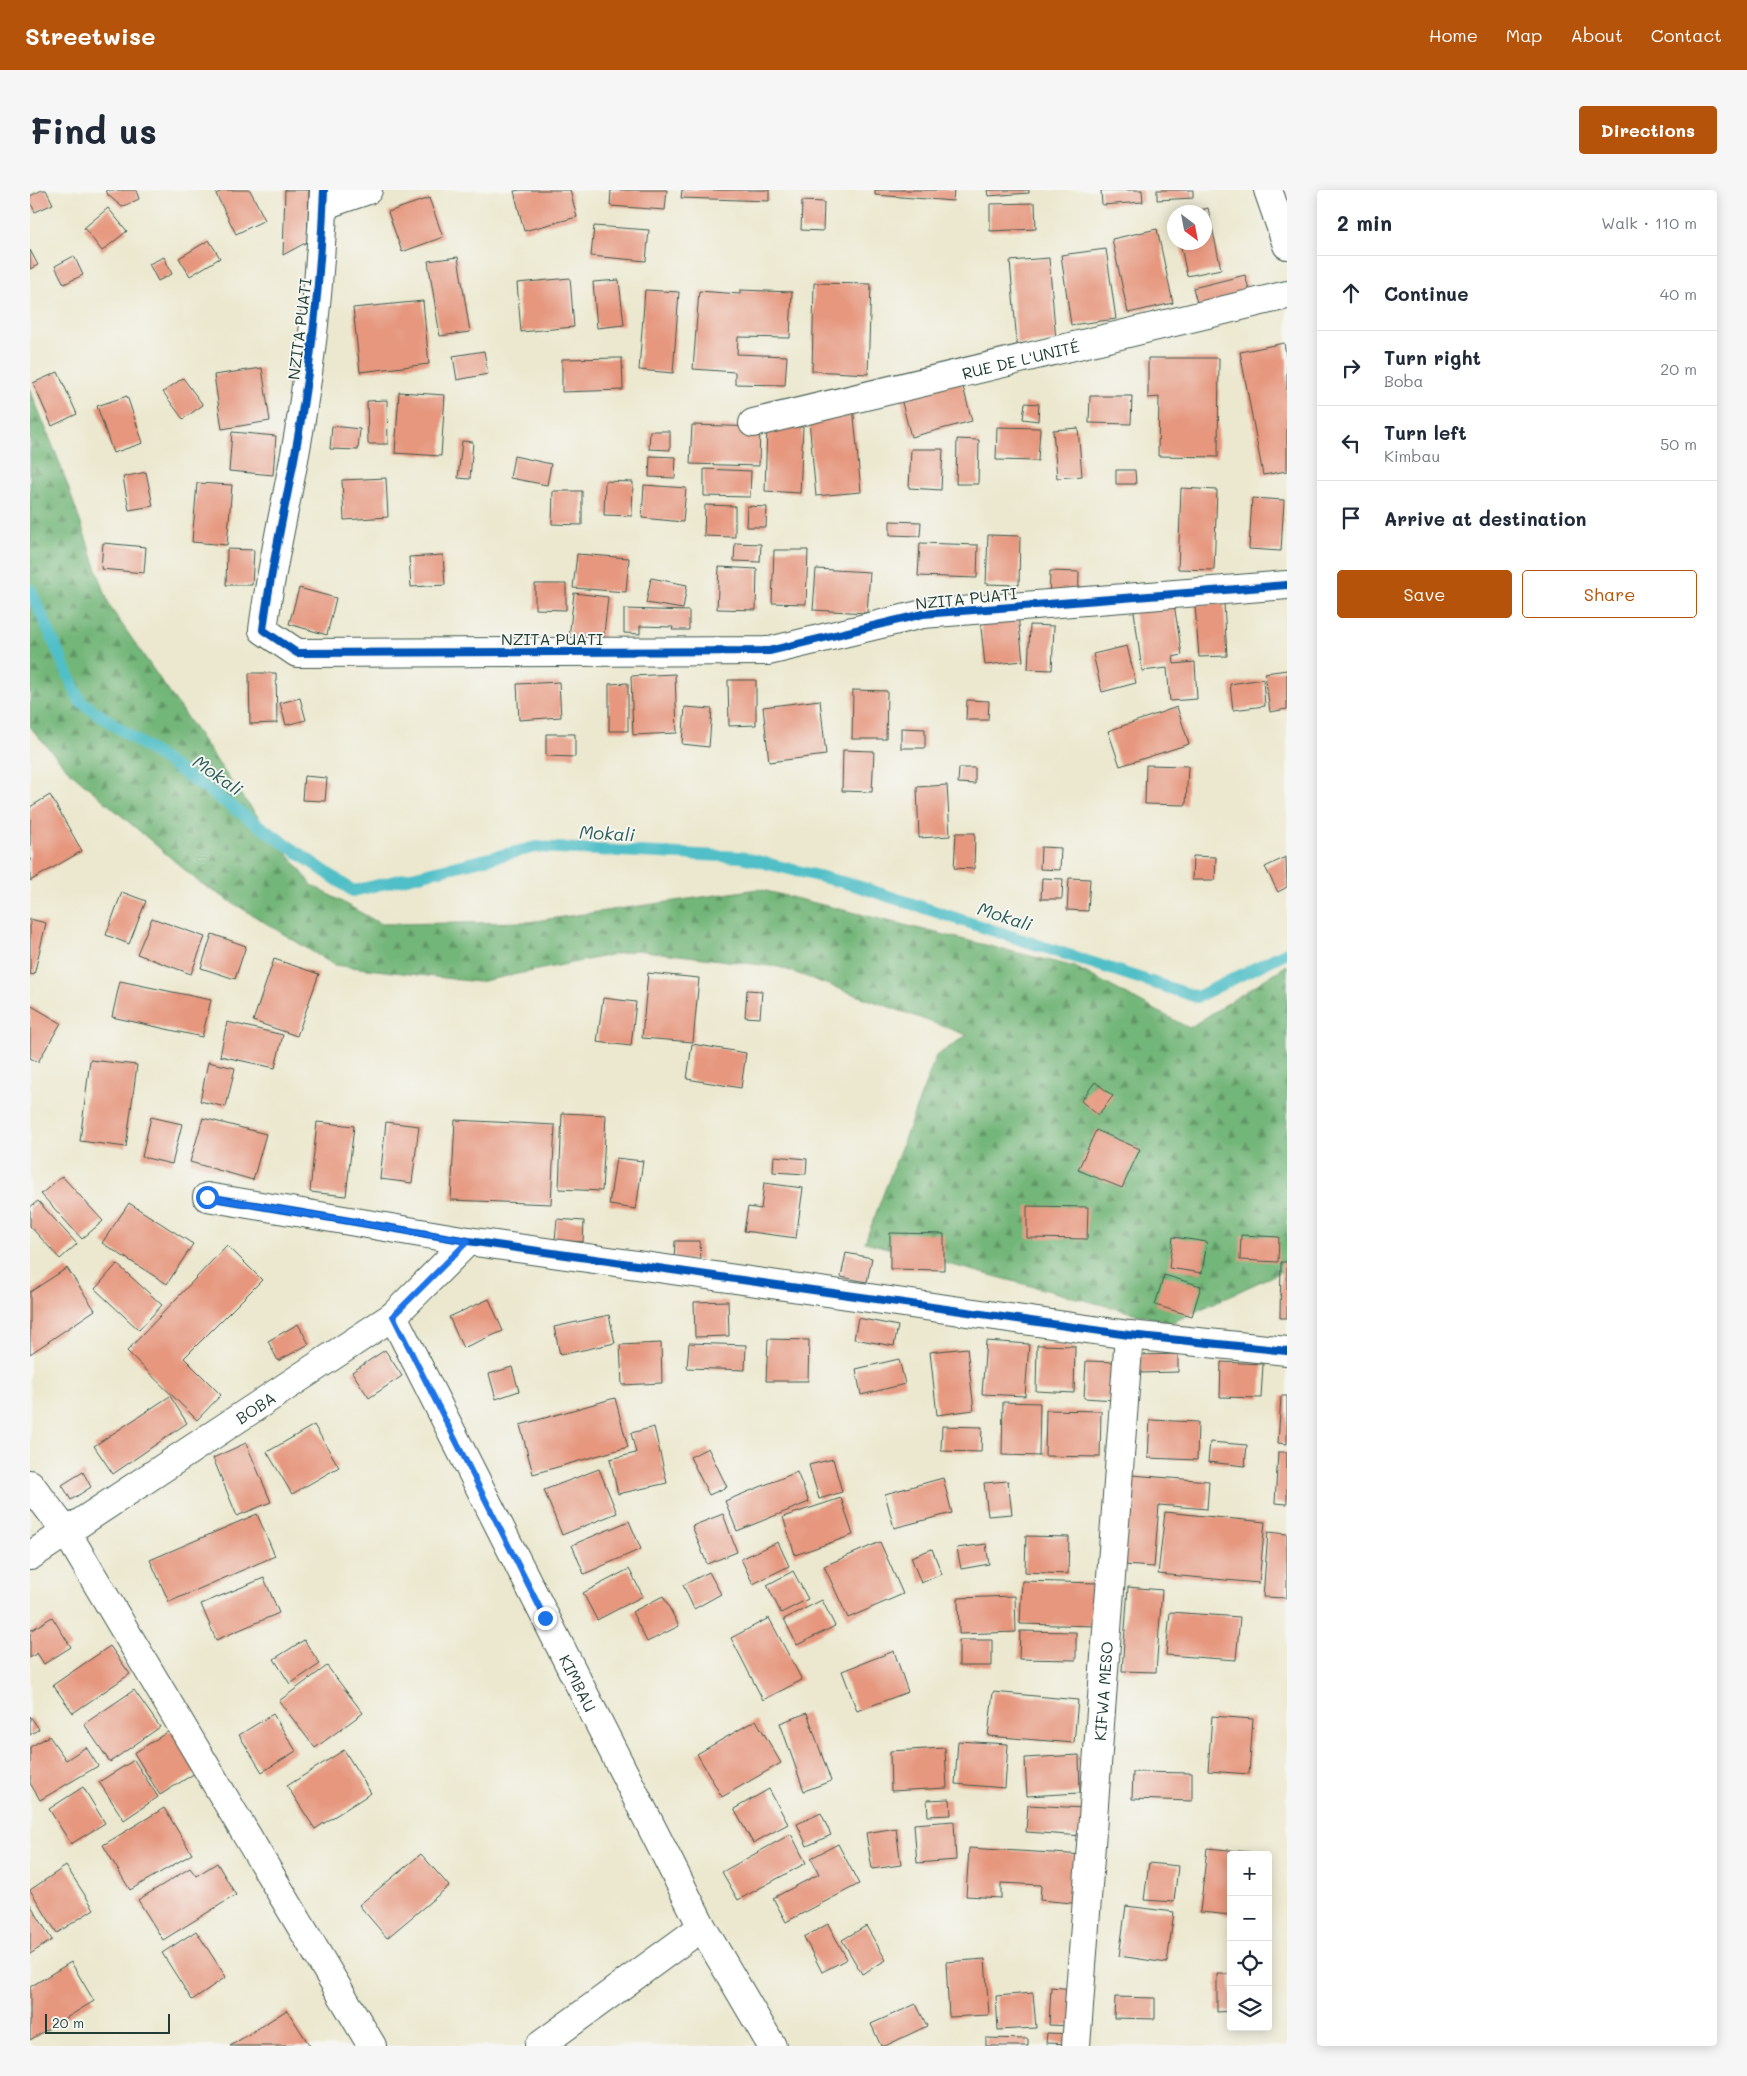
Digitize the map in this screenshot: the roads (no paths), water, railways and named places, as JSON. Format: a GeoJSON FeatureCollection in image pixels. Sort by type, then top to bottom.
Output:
{"type":"FeatureCollection","features":[{"type":"Feature","properties":{"kind":"street"},"geometry":{"type":"LineString","coordinates":[[324,198],[368,190]]}},
{"type":"Feature","properties":{"kind":"street"},"geometry":{"type":"LineString","coordinates":[[1268,190],[1287,245]]}},
{"type":"Feature","properties":{"kind":"street","name":"NZITA PUATI"},"geometry":{"type":"LineString","coordinates":[[324,198],[320,269],[302,414],[268,585],[263,630],[297,653],[769,651],[923,614],[1287,585]]}},
{"type":"Feature","properties":{"kind":"street","name":"RUE DE L'UNITÉ"},"geometry":{"type":"LineString","coordinates":[[753,424],[1287,295]]}},
{"type":"Feature","properties":{"kind":"street"},"geometry":{"type":"LineString","coordinates":[[207,1197],[468,1241],[1129,1335],[1287,1351]]}},
{"type":"Feature","properties":{"kind":"street","name":"BOBA"},"geometry":{"type":"LineString","coordinates":[[30,1556],[393,1316],[468,1241]]}},
{"type":"Feature","properties":{"kind":"street","name":"KIMBAU"},"geometry":{"type":"LineString","coordinates":[[393,1316],[702,1927],[772,2046]]}},
{"type":"Feature","properties":{"kind":"street","name":"KIFWA MESO"},"geometry":{"type":"LineString","coordinates":[[1076,2046],[1129,1335]]}},
{"type":"Feature","properties":{"kind":"street"},"geometry":{"type":"LineString","coordinates":[[30,1484],[66,1533],[372,2046]]}},
{"type":"Feature","properties":{"kind":"street"},"geometry":{"type":"LineString","coordinates":[[539,2046],[702,1927]]}},
{"type":"Feature","properties":{"kind":"waterway","name":"Mokali"},"geometry":{"type":"LineString","coordinates":[[30,589],[80,701],[353,891],[536,847],[741,857],[854,885],[1197,997],[1287,952]]}}]}
